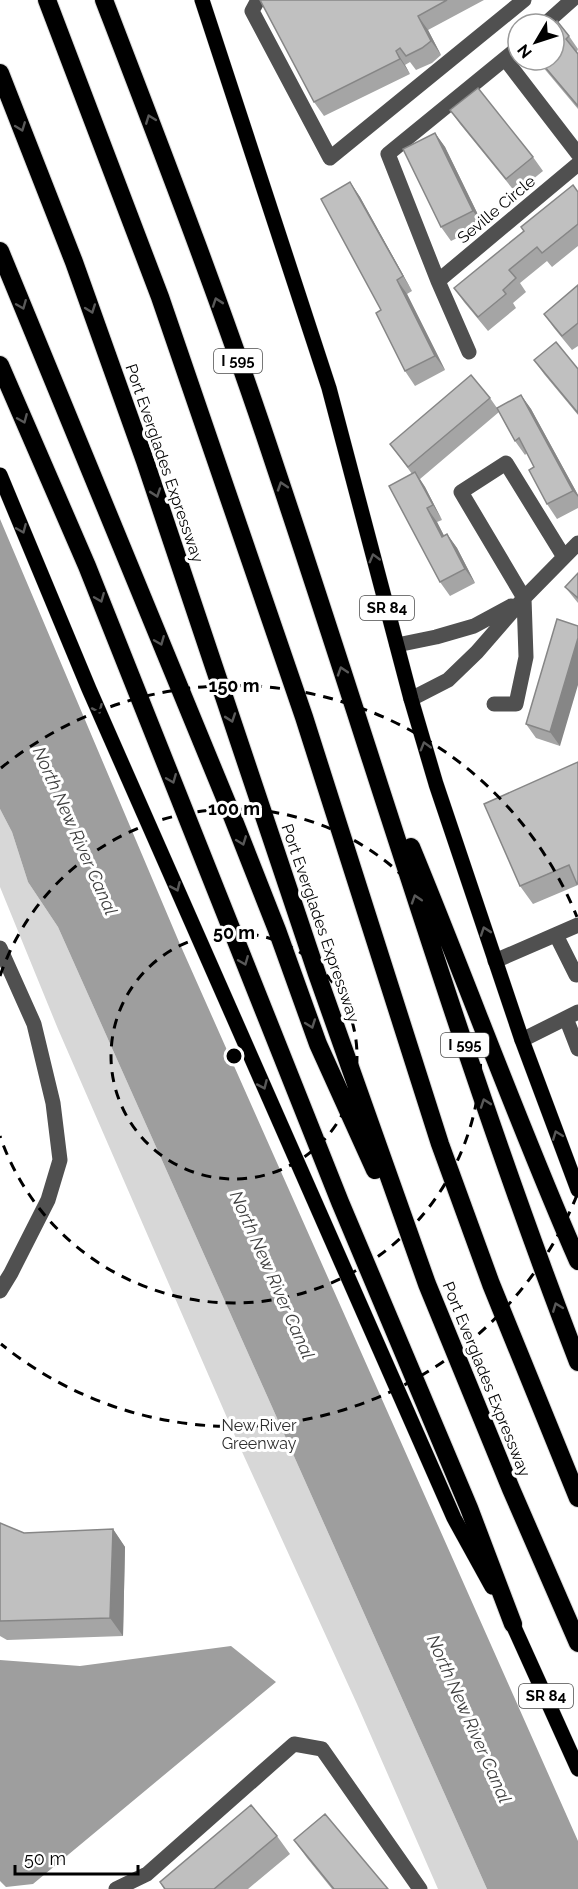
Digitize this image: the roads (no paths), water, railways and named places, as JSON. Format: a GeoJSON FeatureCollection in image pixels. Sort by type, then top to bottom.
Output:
{"type":"FeatureCollection","features":[{"type":"Feature","properties":{"kind":"highway"},"geometry":{"type":"LineString","coordinates":[[47,0],[176,342],[304,717],[440,1144],[491,1284],[578,1498]]}},
{"type":"Feature","properties":{"kind":"highway","name":"I 595"},"geometry":{"type":"LineString","coordinates":[[104,0],[190,225],[275,466],[442,978],[548,1284],[578,1362]]}},
{"type":"Feature","properties":{"kind":"highway","name":"Port Everglades Expressway"},"geometry":{"type":"LineString","coordinates":[[0,73],[74,262],[141,450],[317,974],[427,1284],[511,1489],[578,1643]]}},
{"type":"Feature","properties":{"kind":"highway"},"geometry":{"type":"LineString","coordinates":[[0,251],[227,803],[277,930],[318,1044],[427,1284]]}},
{"type":"Feature","properties":{"kind":"highway"},"geometry":{"type":"LineString","coordinates":[[0,365],[87,566],[387,1319],[469,1508],[513,1624]]}},
{"type":"Feature","properties":{"kind":"highway"},"geometry":{"type":"LineString","coordinates":[[361,726],[461,968],[518,1118],[578,1261]]}},
{"type":"Feature","properties":{"kind":"main road","name":"SR 84"},"geometry":{"type":"LineString","coordinates":[[202,0],[329,388],[411,699],[451,830],[522,1040],[578,1190]]}},
{"type":"Feature","properties":{"kind":"main road","name":"SR 84"},"geometry":{"type":"LineString","coordinates":[[0,475],[89,690],[453,1518],[513,1624],[578,1769]]}},
{"type":"Feature","properties":{"kind":"street"},"geometry":{"type":"LineString","coordinates":[[258,0],[252,11],[330,158],[524,0]]}},
{"type":"Feature","properties":{"kind":"street"},"geometry":{"type":"LineString","coordinates":[[558,12],[572,0]]}},
{"type":"Feature","properties":{"kind":"street"},"geometry":{"type":"LineString","coordinates":[[469,352],[438,281],[388,154],[505,59],[578,154]]}},
{"type":"Feature","properties":{"kind":"street","name":"Seville Circle"},"geometry":{"type":"LineString","coordinates":[[438,281],[578,164]]}},
{"type":"Feature","properties":{"kind":"street"},"geometry":{"type":"LineString","coordinates":[[494,705],[516,704],[526,657],[524,597],[461,492],[506,463],[564,557]]}},
{"type":"Feature","properties":{"kind":"street"},"geometry":{"type":"LineString","coordinates":[[411,699],[448,680],[477,652],[524,597],[578,543]]}},
{"type":"Feature","properties":{"kind":"street"},"geometry":{"type":"LineString","coordinates":[[397,645],[474,626],[524,597]]}},
{"type":"Feature","properties":{"kind":"street"},"geometry":{"type":"LineString","coordinates":[[495,962],[578,925]]}},
{"type":"Feature","properties":{"kind":"street"},"geometry":{"type":"LineString","coordinates":[[556,935],[576,975],[578,974]]}},
{"type":"Feature","properties":{"kind":"street"},"geometry":{"type":"LineString","coordinates":[[0,948],[34,1024],[53,1103],[60,1160],[56,1178],[44,1208],[0,1291]]}},
{"type":"Feature","properties":{"kind":"street"},"geometry":{"type":"LineString","coordinates":[[522,1040],[572,1015],[578,1049]]}},
{"type":"Feature","properties":{"kind":"street"},"geometry":{"type":"LineString","coordinates":[[116,1889],[147,1874],[294,1744],[322,1749],[420,1889]]}},
{"type":"Feature","properties":{"kind":"water","name":"North New River Canal"},"geometry":{"type":"Polygon","coordinates":[[[0,519],[179,942],[578,1841],[578,1889],[487,1889],[58,927],[28,882],[12,832],[0,809],[0,519]]]}},
{"type":"Feature","properties":{"kind":"water"},"geometry":{"type":"Polygon","coordinates":[[[231,1646],[276,1682],[33,1884],[6,1887],[0,1881],[0,1660],[80,1666],[231,1646]]]}},
{"type":"Feature","properties":{"kind":"park label","name":"New River Greenway"},"geometry":{"type":"Point","coordinates":[259,1434]}}]}
